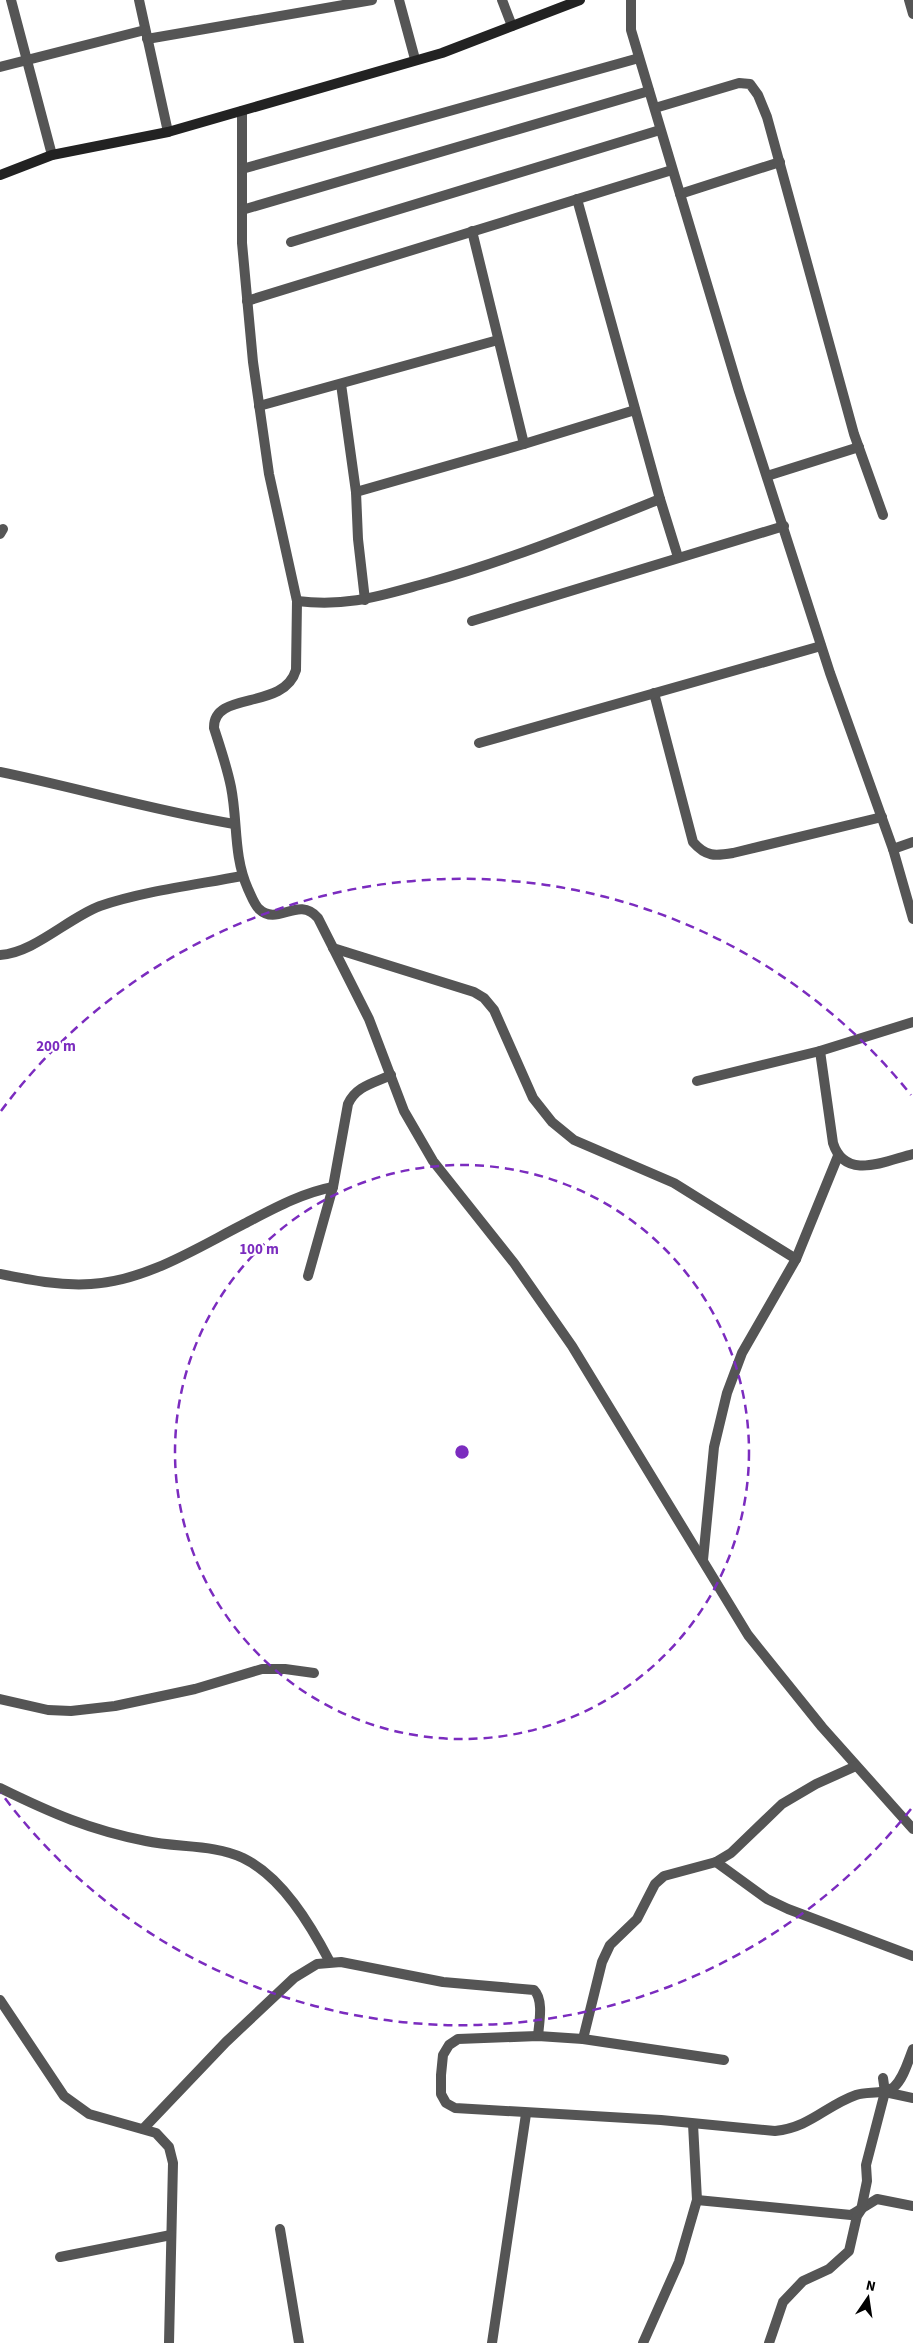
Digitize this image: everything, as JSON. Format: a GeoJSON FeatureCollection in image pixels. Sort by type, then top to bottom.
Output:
{"type":"FeatureCollection","features":[{"type":"Feature","properties":{"kind":"street"},"geometry":{"type":"LineString","coordinates":[[11,0],[52,155]]}},
{"type":"Feature","properties":{"kind":"street"},"geometry":{"type":"LineString","coordinates":[[139,0],[168,132]]}},
{"type":"Feature","properties":{"kind":"street"},"geometry":{"type":"LineString","coordinates":[[301,0],[305,11]]}},
{"type":"Feature","properties":{"kind":"street"},"geometry":{"type":"LineString","coordinates":[[0,67],[27,59],[146,34],[372,0]]}},
{"type":"Feature","properties":{"kind":"street"},"geometry":{"type":"LineString","coordinates":[[399,0],[415,59]]}},
{"type":"Feature","properties":{"kind":"street"},"geometry":{"type":"LineString","coordinates":[[502,0],[512,26]]}},
{"type":"Feature","properties":{"kind":"street"},"geometry":{"type":"LineString","coordinates":[[0,175],[52,155],[168,132],[415,59],[442,53],[580,0]]}},
{"type":"Feature","properties":{"kind":"street"},"geometry":{"type":"LineString","coordinates":[[631,0],[631,30],[672,170],[821,646],[893,849],[913,919]]}},
{"type":"Feature","properties":{"kind":"street"},"geometry":{"type":"LineString","coordinates":[[908,0],[913,14]]}},
{"type":"Feature","properties":{"kind":"street"},"geometry":{"type":"LineString","coordinates":[[242,169],[639,58]]}},
{"type":"Feature","properties":{"kind":"street"},"geometry":{"type":"LineString","coordinates":[[655,108],[739,82],[750,84],[758,95],[767,117],[780,162],[859,447],[883,515]]}},
{"type":"Feature","properties":{"kind":"street"},"geometry":{"type":"LineString","coordinates":[[242,210],[649,90]]}},
{"type":"Feature","properties":{"kind":"street"},"geometry":{"type":"LineString","coordinates":[[242,111],[242,243],[247,301],[269,474],[297,601],[296,670],[293,680],[271,696],[228,706],[218,711],[214,718],[214,728],[232,788],[236,851],[242,876],[258,908],[266,914],[273,916],[302,908],[311,911],[318,918],[369,1019],[404,1111],[433,1161],[514,1263],[572,1346],[748,1635],[856,1766],[913,1829]]}},
{"type":"Feature","properties":{"kind":"street"},"geometry":{"type":"LineString","coordinates":[[291,242],[660,130]]}},
{"type":"Feature","properties":{"kind":"street"},"geometry":{"type":"LineString","coordinates":[[680,194],[780,162]]}},
{"type":"Feature","properties":{"kind":"street"},"geometry":{"type":"LineString","coordinates":[[247,301],[672,170]]}},
{"type":"Feature","properties":{"kind":"street"},"geometry":{"type":"LineString","coordinates":[[577,199],[660,499],[678,557]]}},
{"type":"Feature","properties":{"kind":"street"},"geometry":{"type":"LineString","coordinates":[[472,231],[524,444]]}},
{"type":"Feature","properties":{"kind":"street"},"geometry":{"type":"LineString","coordinates":[[259,406],[498,340]]}},
{"type":"Feature","properties":{"kind":"street"},"geometry":{"type":"LineString","coordinates":[[341,384],[356,492],[358,539],[365,600]]}},
{"type":"Feature","properties":{"kind":"street"},"geometry":{"type":"LineString","coordinates":[[356,492],[635,410]]}},
{"type":"Feature","properties":{"kind":"street"},"geometry":{"type":"LineString","coordinates":[[767,476],[859,447]]}},
{"type":"Feature","properties":{"kind":"street"},"geometry":{"type":"LineString","coordinates":[[297,601],[341,604],[365,600],[473,571],[660,499]]}},
{"type":"Feature","properties":{"kind":"street"},"geometry":{"type":"LineString","coordinates":[[472,621],[784,526]]}},
{"type":"Feature","properties":{"kind":"street"},"geometry":{"type":"LineString","coordinates":[[479,743],[821,646]]}},
{"type":"Feature","properties":{"kind":"street"},"geometry":{"type":"LineString","coordinates":[[654,694],[694,842],[701,851],[712,856],[734,853],[882,817]]}},
{"type":"Feature","properties":{"kind":"street"},"geometry":{"type":"LineString","coordinates":[[0,772],[81,789],[193,818],[234,824]]}},
{"type":"Feature","properties":{"kind":"street"},"geometry":{"type":"LineString","coordinates":[[893,849],[913,842]]}},
{"type":"Feature","properties":{"kind":"street"},"geometry":{"type":"LineString","coordinates":[[0,955],[28,946],[99,907],[148,894],[242,876]]}},
{"type":"Feature","properties":{"kind":"street"},"geometry":{"type":"LineString","coordinates":[[333,948],[474,992],[484,998],[494,1010],[533,1098],[552,1122],[574,1140],[674,1184],[796,1259]]}},
{"type":"Feature","properties":{"kind":"street"},"geometry":{"type":"LineString","coordinates":[[697,1081],[820,1051],[913,1022]]}},
{"type":"Feature","properties":{"kind":"street"},"geometry":{"type":"LineString","coordinates":[[820,1051],[833,1143],[838,1156],[850,1165],[864,1166],[913,1154]]}},
{"type":"Feature","properties":{"kind":"street"},"geometry":{"type":"LineString","coordinates":[[308,1276],[333,1187],[348,1104],[353,1094],[391,1076]]}},
{"type":"Feature","properties":{"kind":"street"},"geometry":{"type":"LineString","coordinates":[[703,1560],[714,1446],[728,1393],[742,1353],[796,1259],[838,1156]]}},
{"type":"Feature","properties":{"kind":"street"},"geometry":{"type":"LineString","coordinates":[[0,1274],[58,1284],[91,1284],[131,1277],[186,1254],[301,1196],[333,1187]]}},
{"type":"Feature","properties":{"kind":"street"},"geometry":{"type":"LineString","coordinates":[[0,1699],[48,1710],[71,1711],[115,1706],[195,1689],[262,1669],[285,1669],[314,1673]]}},
{"type":"Feature","properties":{"kind":"street"},"geometry":{"type":"LineString","coordinates":[[582,2039],[602,1962],[610,1945],[637,1919],[655,1884],[664,1876],[716,1862],[731,1853],[782,1804],[816,1784],[856,1766]]}},
{"type":"Feature","properties":{"kind":"street"},"geometry":{"type":"LineString","coordinates":[[0,1788],[51,1814],[90,1828],[148,1842],[216,1851],[242,1858],[263,1871],[294,1902],[316,1935],[330,1962]]}},
{"type":"Feature","properties":{"kind":"street"},"geometry":{"type":"LineString","coordinates":[[716,1862],[767,1899],[788,1910],[913,1956]]}},
{"type":"Feature","properties":{"kind":"street"},"geometry":{"type":"LineString","coordinates":[[143,2129],[226,2042],[294,1978],[306,1969],[330,1962],[442,1982],[534,1990],[538,1994],[539,2004],[538,2036]]}},
{"type":"Feature","properties":{"kind":"street"},"geometry":{"type":"LineString","coordinates":[[0,2000],[64,2096],[74,2105],[89,2114],[156,2134],[169,2147],[174,2164],[169,2343]]}},
{"type":"Feature","properties":{"kind":"street"},"geometry":{"type":"LineString","coordinates":[[724,2060],[582,2039],[538,2036],[458,2040],[449,2045],[443,2055],[442,2094],[446,2103],[455,2108],[775,2131],[793,2129],[856,2095],[885,2092],[913,2098]]}},
{"type":"Feature","properties":{"kind":"street"},"geometry":{"type":"LineString","coordinates":[[885,2092],[899,2080],[913,2049]]}},
{"type":"Feature","properties":{"kind":"street"},"geometry":{"type":"LineString","coordinates":[[861,2210],[867,2181],[866,2165],[885,2092],[883,2078]]}},
{"type":"Feature","properties":{"kind":"street"},"geometry":{"type":"LineString","coordinates":[[492,2343],[526,2114]]}},
{"type":"Feature","properties":{"kind":"street"},"geometry":{"type":"LineString","coordinates":[[643,2343],[679,2262],[697,2200],[693,2124]]}},
{"type":"Feature","properties":{"kind":"street"},"geometry":{"type":"LineString","coordinates":[[768,2343],[783,2302],[803,2281],[829,2269],[849,2251],[857,2216],[868,2203],[877,2199],[913,2206]]}},
{"type":"Feature","properties":{"kind":"street"},"geometry":{"type":"LineString","coordinates":[[697,2200],[783,2207],[838,2215],[851,2215],[861,2210]]}},
{"type":"Feature","properties":{"kind":"street"},"geometry":{"type":"LineString","coordinates":[[280,2229],[299,2343]]}},
{"type":"Feature","properties":{"kind":"street"},"geometry":{"type":"LineString","coordinates":[[60,2258],[171,2235]]}}]}
